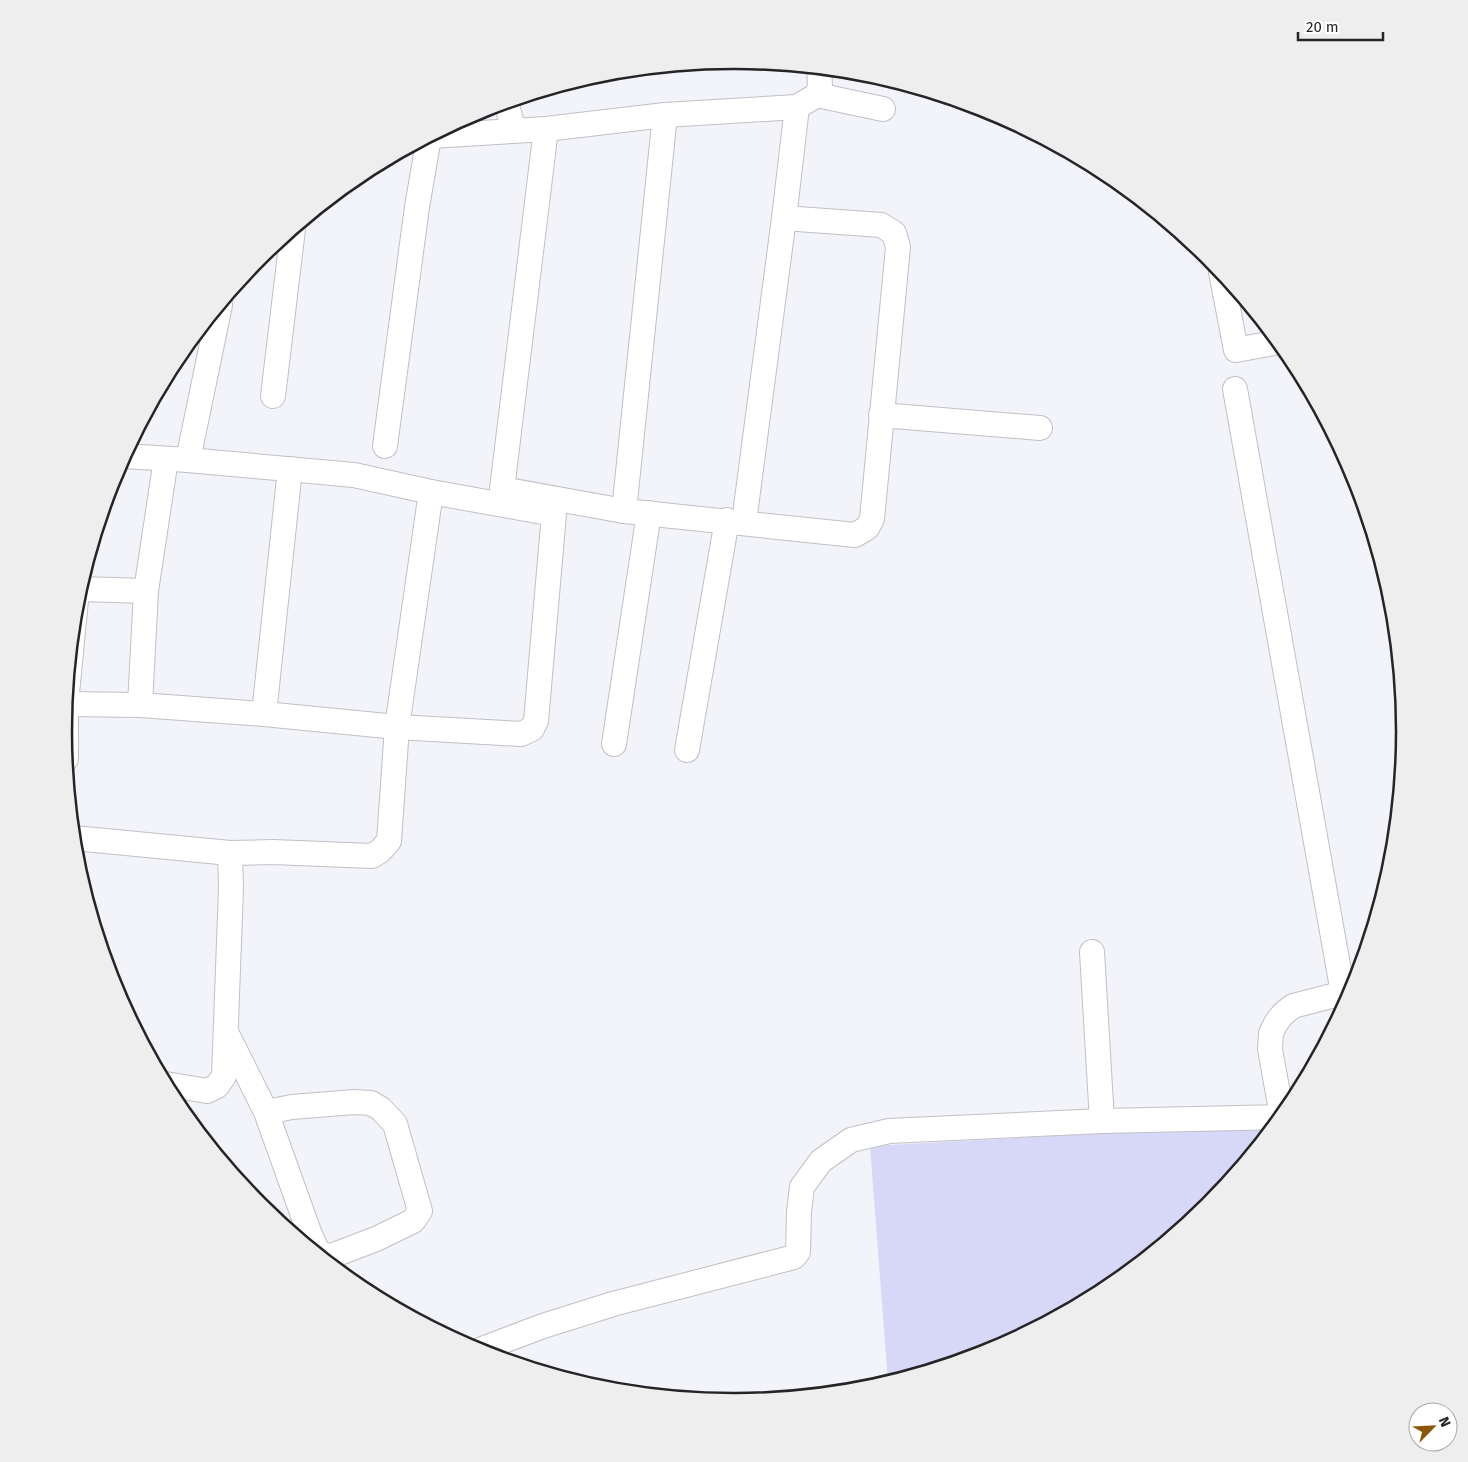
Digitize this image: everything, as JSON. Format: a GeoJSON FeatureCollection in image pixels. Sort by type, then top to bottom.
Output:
{"type":"FeatureCollection","features":[{"type":"Feature","properties":{"kind":"street"},"geometry":{"type":"LineString","coordinates":[[445,135],[546,129],[665,115],[797,107],[817,95],[820,86],[819,74]]}},
{"type":"Feature","properties":{"kind":"street"},"geometry":{"type":"LineString","coordinates":[[817,95],[883,108]]}},
{"type":"Feature","properties":{"kind":"street"},"geometry":{"type":"LineString","coordinates":[[687,750],[735,521],[784,218],[797,107]]}},
{"type":"Feature","properties":{"kind":"street"},"geometry":{"type":"LineString","coordinates":[[508,109],[514,131]]}},
{"type":"Feature","properties":{"kind":"street"},"geometry":{"type":"LineString","coordinates":[[624,511],[665,115]]}},
{"type":"Feature","properties":{"kind":"street"},"geometry":{"type":"LineString","coordinates":[[546,129],[502,489],[624,511],[735,521],[855,535],[867,528],[872,519],[898,247],[894,233],[881,225],[784,218]]}},
{"type":"Feature","properties":{"kind":"street"},"geometry":{"type":"LineString","coordinates":[[385,446],[417,207],[429,144]]}},
{"type":"Feature","properties":{"kind":"street"},"geometry":{"type":"LineString","coordinates":[[273,396],[292,238]]}},
{"type":"Feature","properties":{"kind":"street"},"geometry":{"type":"LineString","coordinates":[[1224,285],[1236,350],[1271,344]]}},
{"type":"Feature","properties":{"kind":"street"},"geometry":{"type":"LineString","coordinates":[[140,705],[146,591],[177,459],[216,319]]}},
{"type":"Feature","properties":{"kind":"street"},"geometry":{"type":"LineString","coordinates":[[1235,389],[1346,985]]}},
{"type":"Feature","properties":{"kind":"street"},"geometry":{"type":"LineString","coordinates":[[881,415],[1040,428]]}},
{"type":"Feature","properties":{"kind":"street"},"geometry":{"type":"LineString","coordinates":[[73,704],[140,705],[264,714],[397,727],[521,734],[532,729],[536,721],[554,514],[431,492],[354,474],[132,456]]}},
{"type":"Feature","properties":{"kind":"street"},"geometry":{"type":"LineString","coordinates":[[264,714],[290,469]]}},
{"type":"Feature","properties":{"kind":"street"},"geometry":{"type":"LineString","coordinates":[[81,839],[230,853],[274,852],[372,856],[380,851],[389,841],[397,727],[431,492]]}},
{"type":"Feature","properties":{"kind":"street"},"geometry":{"type":"LineString","coordinates":[[614,744],[649,513]]}},
{"type":"Feature","properties":{"kind":"street"},"geometry":{"type":"LineString","coordinates":[[87,589],[146,591]]}},
{"type":"Feature","properties":{"kind":"street"},"geometry":{"type":"LineString","coordinates":[[175,1086],[207,1092],[217,1086],[224,1076],[231,897],[230,853]]}},
{"type":"Feature","properties":{"kind":"street"},"geometry":{"type":"LineString","coordinates":[[1092,952],[1102,1121]]}},
{"type":"Feature","properties":{"kind":"street"},"geometry":{"type":"LineString","coordinates":[[1279,1107],[1270,1049],[1271,1033],[1276,1023],[1293,1006],[1341,994]]}},
{"type":"Feature","properties":{"kind":"street"},"geometry":{"type":"LineString","coordinates":[[226,1032],[266,1112],[313,1242]]}},
{"type":"Feature","properties":{"kind":"street"},"geometry":{"type":"LineString","coordinates":[[266,1112],[292,1107],[354,1102],[370,1103],[381,1109],[395,1124],[420,1211],[413,1222],[376,1239],[331,1256]]}},
{"type":"Feature","properties":{"kind":"street"},"geometry":{"type":"LineString","coordinates":[[490,1346],[543,1326],[613,1304],[794,1258],[798,1252],[802,1187],[821,1161],[851,1140],[889,1130],[1102,1121],[1271,1117]]}},
{"type":"Feature","properties":{"kind":"shaded area"},"geometry":{"type":"Polygon","coordinates":[[[1266,1124],[1232,1168],[1171,1229],[1102,1282],[1065,1305],[987,1343],[947,1358],[887,1375],[870,1146],[1266,1124]]]}}]}
